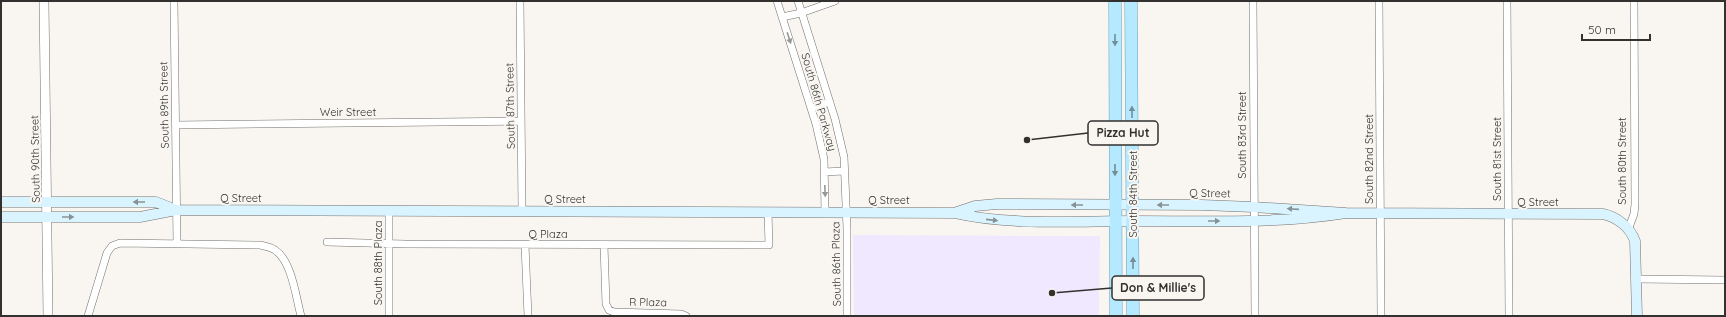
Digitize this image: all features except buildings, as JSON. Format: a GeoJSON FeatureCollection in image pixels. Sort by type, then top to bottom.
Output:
{"type":"FeatureCollection","features":[{"type":"Feature","properties":{"kind":"main road","name":"South 84th Street"},"geometry":{"type":"LineString","coordinates":[[1115,1],[1116,316]]}},
{"type":"Feature","properties":{"kind":"main road","name":"South 84th Street"},"geometry":{"type":"LineString","coordinates":[[1131,1],[1133,316]]}},
{"type":"Feature","properties":{"kind":"main road","name":"Q Street"},"geometry":{"type":"LineString","coordinates":[[1,202],[156,202],[176,210]]}},
{"type":"Feature","properties":{"kind":"main road","name":"Q Street"},"geometry":{"type":"LineString","coordinates":[[954,213],[975,206],[998,204],[1253,207],[1346,213],[1603,214],[1618,219],[1628,230]]}},
{"type":"Feature","properties":{"kind":"main road","name":"Q Street"},"geometry":{"type":"LineString","coordinates":[[1,217],[140,217],[176,210],[846,212],[954,213],[976,218],[998,220],[1133,221],[1311,218],[1346,213]]}},
{"type":"Feature","properties":{"kind":"main road"},"geometry":{"type":"LineString","coordinates":[[1628,230],[1633,235],[1635,241],[1637,316]]}},
{"type":"Feature","properties":{"kind":"street","name":"South 90th Street"},"geometry":{"type":"LineString","coordinates":[[44,1],[48,217],[48,316]]}},
{"type":"Feature","properties":{"kind":"street","name":"South 89th Street"},"geometry":{"type":"LineString","coordinates":[[174,1],[177,244]]}},
{"type":"Feature","properties":{"kind":"street","name":"South 87th Street"},"geometry":{"type":"LineString","coordinates":[[520,1],[522,211]]}},
{"type":"Feature","properties":{"kind":"street","name":"South 86th Parkway"},"geometry":{"type":"LineString","coordinates":[[777,1],[811,108],[824,159],[825,212]]}},
{"type":"Feature","properties":{"kind":"street","name":"South 86th Parkway"},"geometry":{"type":"LineString","coordinates":[[798,1],[830,102],[844,156],[846,212]]}},
{"type":"Feature","properties":{"kind":"street"},"geometry":{"type":"LineString","coordinates":[[782,17],[802,13],[835,1]]}},
{"type":"Feature","properties":{"kind":"street","name":"South 83rd Street"},"geometry":{"type":"LineString","coordinates":[[1253,1],[1253,207],[1255,316]]}},
{"type":"Feature","properties":{"kind":"street","name":"South 82nd Street"},"geometry":{"type":"LineString","coordinates":[[1379,1],[1381,316]]}},
{"type":"Feature","properties":{"kind":"street","name":"South 81st Street"},"geometry":{"type":"LineString","coordinates":[[1507,1],[1509,316]]}},
{"type":"Feature","properties":{"kind":"street","name":"South 80th Street"},"geometry":{"type":"LineString","coordinates":[[1628,230],[1633,218],[1635,204],[1634,1]]}},
{"type":"Feature","properties":{"kind":"street"},"geometry":{"type":"LineString","coordinates":[[811,108],[830,102]]}},
{"type":"Feature","properties":{"kind":"street","name":"Weir Street"},"geometry":{"type":"LineString","coordinates":[[176,125],[521,122]]}},
{"type":"Feature","properties":{"kind":"street"},"geometry":{"type":"LineString","coordinates":[[824,172],[844,171]]}},
{"type":"Feature","properties":{"kind":"street","name":"South 88th Plaza"},"geometry":{"type":"LineString","coordinates":[[389,211],[389,316]]}},
{"type":"Feature","properties":{"kind":"street","name":"Q Plaza"},"geometry":{"type":"LineString","coordinates":[[327,242],[525,245],[769,245],[768,212]]}},
{"type":"Feature","properties":{"kind":"street","name":"South 86th Plaza"},"geometry":{"type":"LineString","coordinates":[[846,212],[847,316]]}},
{"type":"Feature","properties":{"kind":"street"},"geometry":{"type":"LineString","coordinates":[[88,316],[103,263],[112,246],[120,243],[260,245],[275,250],[285,259],[289,269],[301,316]]}},
{"type":"Feature","properties":{"kind":"street"},"geometry":{"type":"LineString","coordinates":[[525,245],[528,316]]}},
{"type":"Feature","properties":{"kind":"street","name":"R Plaza"},"geometry":{"type":"LineString","coordinates":[[604,245],[606,304],[609,310],[614,312],[681,314],[686,316]]}},
{"type":"Feature","properties":{"kind":"street"},"geometry":{"type":"LineString","coordinates":[[1637,279],[1725,280]]}},
{"type":"Feature","properties":{"kind":"shaded area"},"geometry":{"type":"Polygon","coordinates":[[[853,235],[1100,236],[1099,316],[854,316],[853,235]]]}},
{"type":"Feature","properties":{"kind":"place","name":"Pizza Hut"},"geometry":{"type":"Point","coordinates":[1027,140]}},
{"type":"Feature","properties":{"kind":"place","name":"Don & Millie's"},"geometry":{"type":"Point","coordinates":[1052,293]}}]}
